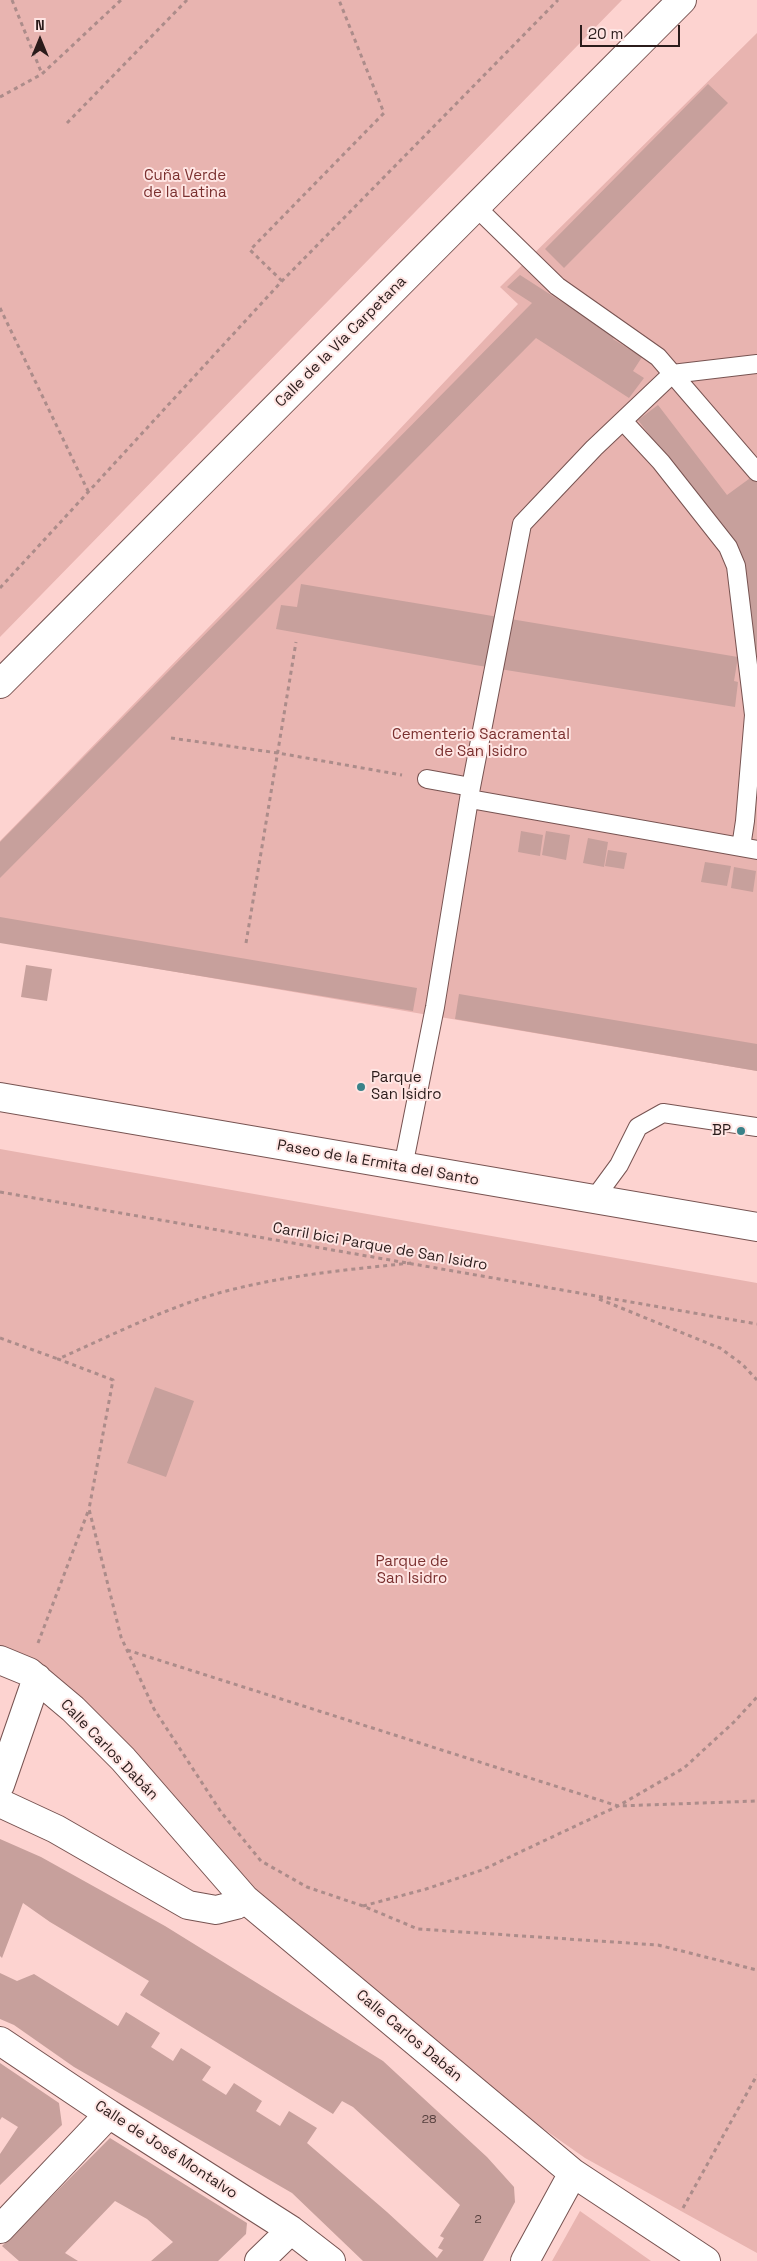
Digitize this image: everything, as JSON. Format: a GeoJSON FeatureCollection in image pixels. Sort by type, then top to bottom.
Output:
{"type":"FeatureCollection","features":[{"type":"Feature","properties":{"kind":"street","name":"Calle de la Vía Carpetana"},"geometry":{"type":"LineString","coordinates":[[0,684],[682,0]]}},
{"type":"Feature","properties":{"kind":"street","name":"Paseo de la Ermita del Santo"},"geometry":{"type":"LineString","coordinates":[[0,1097],[757,1227]]}},
{"type":"Feature","properties":{"kind":"street","name":"Calle Carlos Dabán"},"geometry":{"type":"LineString","coordinates":[[0,1660],[33,1667],[123,1759],[245,1899],[573,2173],[706,2261]]}},
{"type":"Feature","properties":{"kind":"street"},"geometry":{"type":"LineString","coordinates":[[0,1786],[33,1667]]}},
{"type":"Feature","properties":{"kind":"street"},"geometry":{"type":"LineString","coordinates":[[0,1803],[56,1829],[188,1905],[216,1910],[236,1905],[245,1899]]}},
{"type":"Feature","properties":{"kind":"street","name":"Calle de José Montalvo"},"geometry":{"type":"LineString","coordinates":[[0,2041],[109,2114],[291,2230],[331,2261]]}},
{"type":"Feature","properties":{"kind":"street"},"geometry":{"type":"LineString","coordinates":[[0,2229],[109,2114]]}},
{"type":"Feature","properties":{"kind":"street"},"geometry":{"type":"LineString","coordinates":[[525,2261],[573,2173]]}},
{"type":"Feature","properties":{"kind":"street"},"geometry":{"type":"LineString","coordinates":[[258,2261],[291,2230]]}},
{"type":"Feature","properties":{"kind":"lane"},"geometry":{"type":"LineString","coordinates":[[476,207],[557,286],[658,357],[757,472]]}},
{"type":"Feature","properties":{"kind":"lane"},"geometry":{"type":"LineString","coordinates":[[404,1167],[435,1008],[470,793],[522,524],[594,448],[672,374],[757,364]]}},
{"type":"Feature","properties":{"kind":"lane"},"geometry":{"type":"LineString","coordinates":[[427,780],[470,793],[749,848],[745,820],[754,715],[736,566],[728,547],[661,462],[623,421]]}},
{"type":"Feature","properties":{"kind":"lane"},"geometry":{"type":"LineString","coordinates":[[594,1200],[619,1164],[638,1127],[663,1114],[757,1127]]}},
{"type":"Feature","properties":{"kind":"path"},"geometry":{"type":"LineString","coordinates":[[12,0],[42,74]]}},
{"type":"Feature","properties":{"kind":"path"},"geometry":{"type":"LineString","coordinates":[[0,97],[42,74],[120,0]]}},
{"type":"Feature","properties":{"kind":"path"},"geometry":{"type":"LineString","coordinates":[[67,123],[186,0]]}},
{"type":"Feature","properties":{"kind":"path"},"geometry":{"type":"LineString","coordinates":[[282,281],[250,250],[384,112],[339,0]]}},
{"type":"Feature","properties":{"kind":"path"},"geometry":{"type":"LineString","coordinates":[[0,588],[282,281],[558,0]]}},
{"type":"Feature","properties":{"kind":"path"},"geometry":{"type":"LineString","coordinates":[[0,308],[88,491]]}},
{"type":"Feature","properties":{"kind":"path"},"geometry":{"type":"LineString","coordinates":[[246,943],[296,642]]}},
{"type":"Feature","properties":{"kind":"path"},"geometry":{"type":"LineString","coordinates":[[171,738],[278,753],[427,780]]}},
{"type":"Feature","properties":{"kind":"path","name":"Carril bici Parque de San Isidro"},"geometry":{"type":"LineString","coordinates":[[0,1192],[411,1263],[593,1297],[757,1324]]}},
{"type":"Feature","properties":{"kind":"path"},"geometry":{"type":"LineString","coordinates":[[58,1359],[168,1310],[212,1295],[270,1280],[411,1263]]}},
{"type":"Feature","properties":{"kind":"path"},"geometry":{"type":"LineString","coordinates":[[593,1297],[720,1348],[742,1364],[757,1380]]}},
{"type":"Feature","properties":{"kind":"path"},"geometry":{"type":"LineString","coordinates":[[0,1338],[113,1380],[89,1508],[33,1667]]}},
{"type":"Feature","properties":{"kind":"path"},"geometry":{"type":"LineString","coordinates":[[89,1508],[118,1628],[154,1709],[221,1812],[261,1861],[307,1887],[363,1906],[418,1928],[658,1945],[757,1970]]}},
{"type":"Feature","properties":{"kind":"path"},"geometry":{"type":"LineString","coordinates":[[127,1650],[618,1806],[757,1801]]}},
{"type":"Feature","properties":{"kind":"path"},"geometry":{"type":"LineString","coordinates":[[363,1906],[426,1889],[482,1870],[618,1806],[684,1768],[734,1722],[757,1697]]}},
{"type":"Feature","properties":{"kind":"path"},"geometry":{"type":"LineString","coordinates":[[667,2235],[757,2075]]}},
{"type":"Feature","properties":{"kind":"green space","name":"Cuña Verde de la Latina"},"geometry":{"type":"Polygon","coordinates":[[[0,0],[622,0],[0,637],[0,0]]]}},
{"type":"Feature","properties":{"kind":"green space","name":"Cementerio Sacramental de San Isidro"},"geometry":{"type":"Polygon","coordinates":[[[757,33],[757,1071],[0,942],[0,841],[328,505],[518,304],[500,287],[757,33]]]}},
{"type":"Feature","properties":{"kind":"green space","name":"Parque de San Isidro"},"geometry":{"type":"Polygon","coordinates":[[[0,1149],[757,1283],[757,2253],[585,2158],[396,2025],[245,1899],[73,1709],[0,1660],[0,1149]]]}},
{"type":"Feature","properties":{"kind":"green space"},"geometry":{"type":"Polygon","coordinates":[[[580,2211],[651,2261],[552,2261],[580,2211]]]}},
{"type":"Feature","properties":{"kind":"building"},"geometry":{"type":"Polygon","coordinates":[[[708,84],[728,103],[564,268],[545,249],[708,84]]]}},
{"type":"Feature","properties":{"kind":"building"},"geometry":{"type":"Polygon","coordinates":[[[520,275],[615,336],[613,339],[642,357],[633,371],[644,378],[629,398],[536,338],[0,878],[0,842],[532,303],[507,287],[520,275]]]}},
{"type":"Feature","properties":{"kind":"building"},"geometry":{"type":"Polygon","coordinates":[[[658,405],[727,495],[753,476],[757,482],[757,666],[745,562],[638,420],[658,405]]]}},
{"type":"Feature","properties":{"kind":"building"},"geometry":{"type":"Polygon","coordinates":[[[301,584],[738,657],[734,681],[738,682],[735,707],[475,665],[276,629],[281,605],[297,607],[301,584]]]}},
{"type":"Feature","properties":{"kind":"building"},"geometry":{"type":"Polygon","coordinates":[[[521,831],[543,835],[540,856],[518,852],[521,831]]]}},
{"type":"Feature","properties":{"kind":"building"},"geometry":{"type":"Polygon","coordinates":[[[546,831],[570,835],[566,860],[542,855],[546,831]]]}},
{"type":"Feature","properties":{"kind":"building"},"geometry":{"type":"Polygon","coordinates":[[[588,838],[608,842],[604,867],[583,863],[588,838]]]}},
{"type":"Feature","properties":{"kind":"building"},"geometry":{"type":"Polygon","coordinates":[[[608,850],[627,853],[624,869],[605,866],[608,850]]]}},
{"type":"Feature","properties":{"kind":"building"},"geometry":{"type":"Polygon","coordinates":[[[705,862],[731,866],[727,886],[701,882],[705,862]]]}},
{"type":"Feature","properties":{"kind":"building"},"geometry":{"type":"Polygon","coordinates":[[[734,867],[756,871],[753,892],[731,888],[734,867]]]}},
{"type":"Feature","properties":{"kind":"building"},"geometry":{"type":"Polygon","coordinates":[[[0,917],[417,988],[413,1011],[0,943],[0,917]]]}},
{"type":"Feature","properties":{"kind":"building"},"geometry":{"type":"Polygon","coordinates":[[[26,965],[52,969],[47,1001],[21,997],[26,965]]]}},
{"type":"Feature","properties":{"kind":"building"},"geometry":{"type":"Polygon","coordinates":[[[459,994],[757,1044],[757,1071],[455,1019],[459,994]]]}},
{"type":"Feature","properties":{"kind":"building"},"geometry":{"type":"Polygon","coordinates":[[[155,1387],[194,1401],[166,1477],[127,1463],[155,1387]]]}},
{"type":"Feature","properties":{"kind":"building"},"geometry":{"type":"Polygon","coordinates":[[[0,1839],[41,1857],[165,1926],[383,2061],[487,2157],[514,2187],[515,2202],[483,2261],[363,2261],[292,2193],[74,2067],[14,2025],[0,2019],[0,1973],[17,1981],[34,1974],[118,2026],[126,2012],[160,2033],[151,2047],[173,2061],[181,2048],[211,2067],[202,2080],[226,2095],[234,2083],[262,2101],[256,2111],[280,2126],[289,2111],[317,2128],[307,2143],[437,2258],[443,2250],[438,2248],[444,2238],[440,2236],[460,2205],[353,2107],[342,2101],[333,2114],[140,1995],[149,1981],[50,1922],[23,1903],[2,1958],[0,1956],[0,1839]]]}},
{"type":"Feature","properties":{"kind":"building"},"geometry":{"type":"Polygon","coordinates":[[[0,2063],[59,2103],[62,2125],[0,2185],[0,2154],[18,2127],[2,2117],[0,2120],[0,2063]]]}},
{"type":"Feature","properties":{"kind":"building"},"geometry":{"type":"Polygon","coordinates":[[[110,2138],[247,2223],[246,2234],[218,2261],[151,2261],[173,2242],[147,2219],[115,2201],[65,2253],[78,2261],[19,2261],[2,2246],[110,2138]]]}},
{"type":"Feature","properties":{"kind":"place","name":"Parque San Isidro"},"geometry":{"type":"Point","coordinates":[361,1087]}},
{"type":"Feature","properties":{"kind":"place","name":"BP"},"geometry":{"type":"Point","coordinates":[741,1131]}}]}
